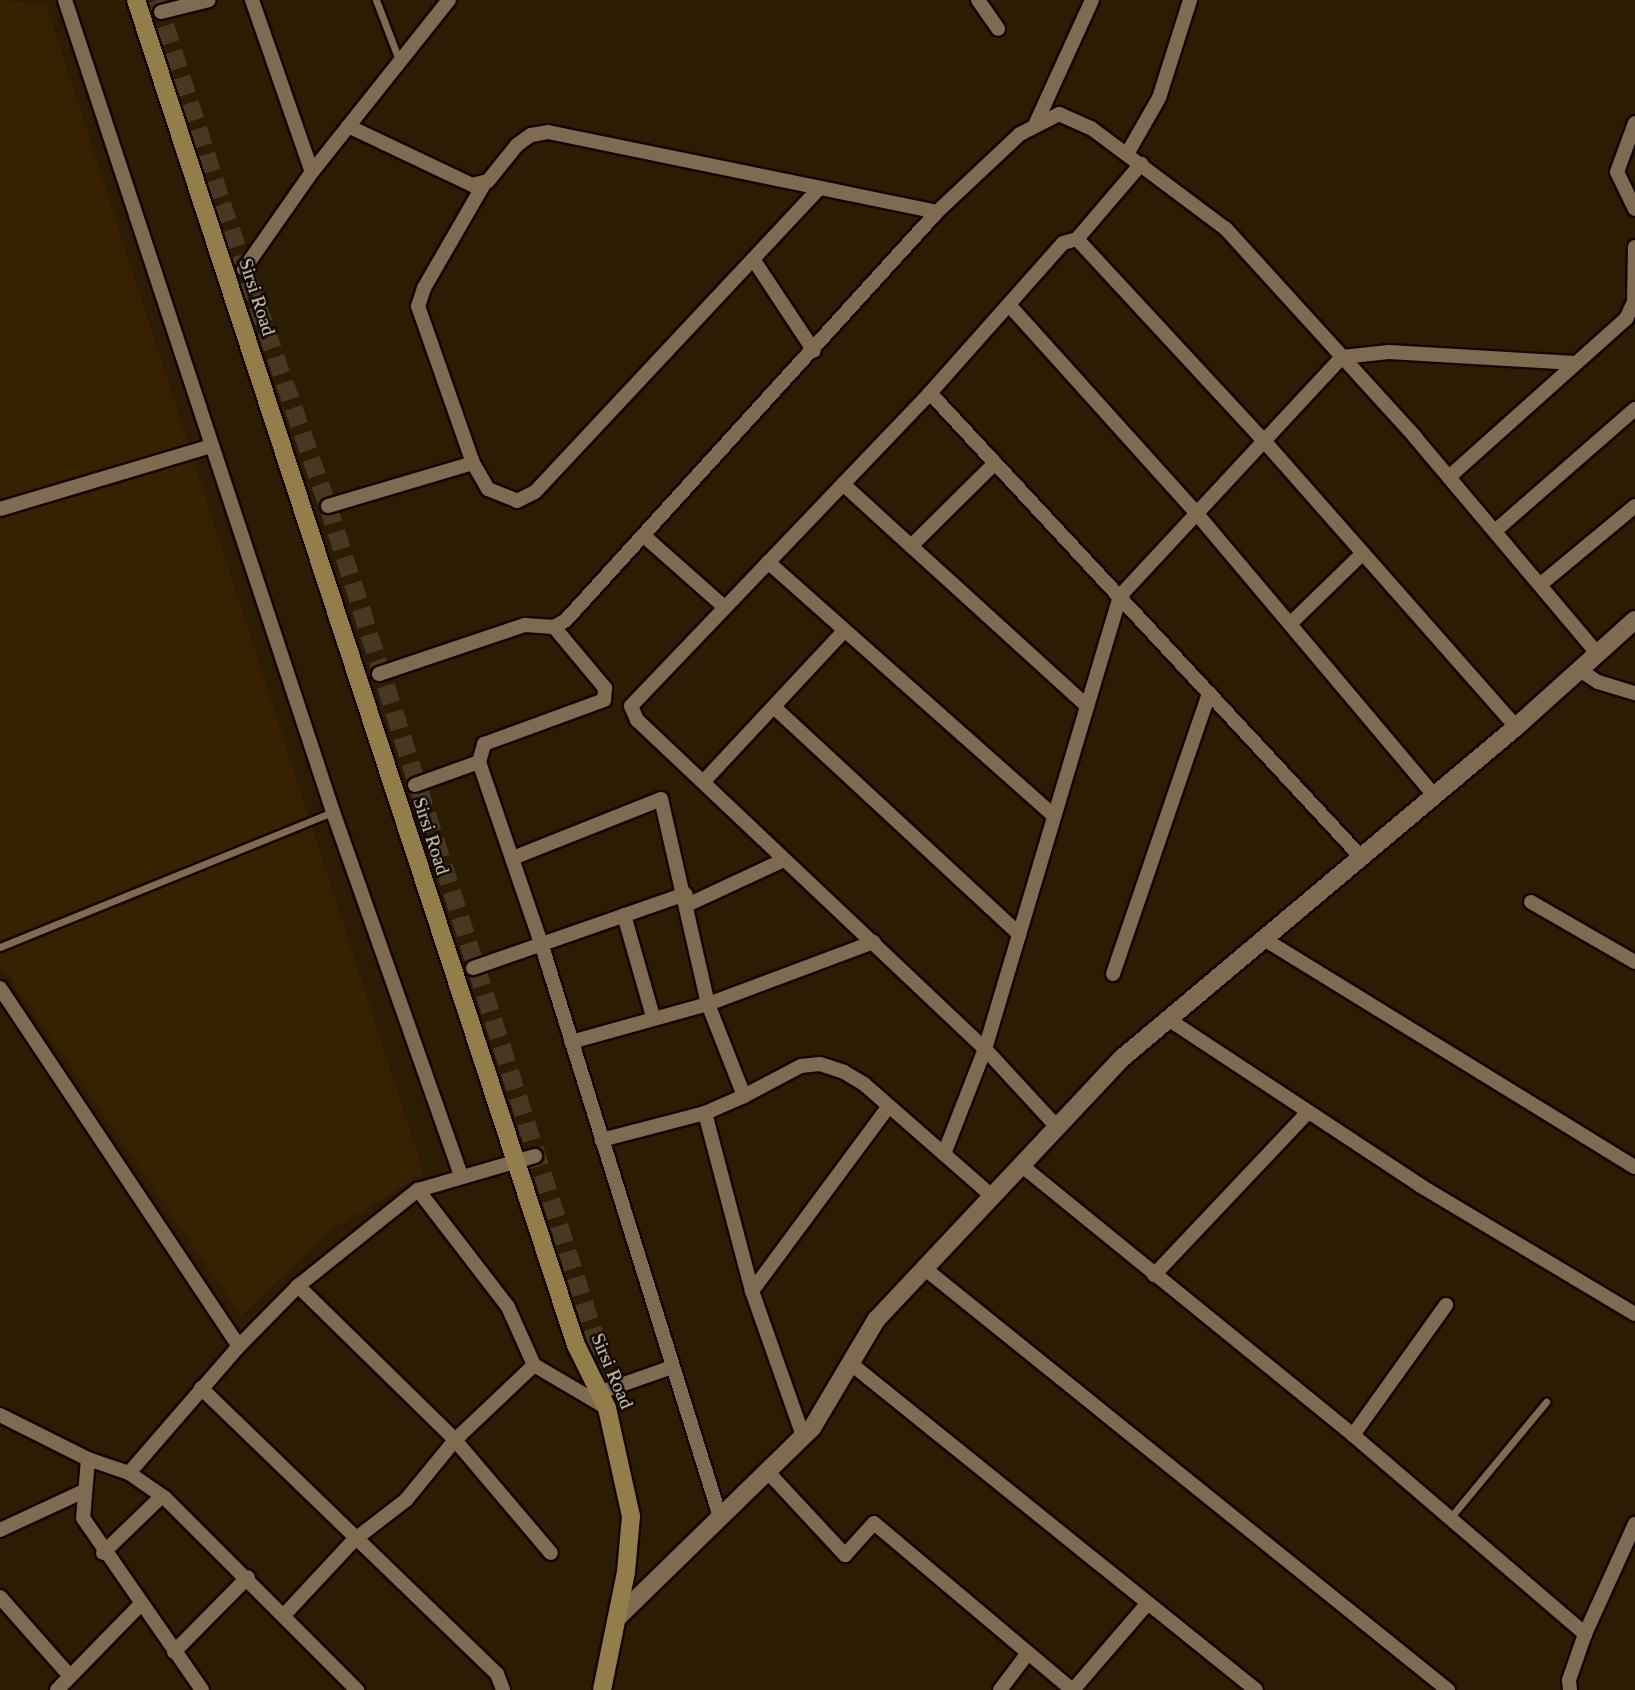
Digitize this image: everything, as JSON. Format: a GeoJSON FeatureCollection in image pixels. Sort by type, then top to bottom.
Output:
{"type":"FeatureCollection","features":[{"type":"Feature","properties":{"kind":"main road","name":"Sirsi Road"},"geometry":{"type":"LineString","coordinates":[[136,0],[526,1158],[576,1345],[602,1395],[631,1516],[618,1617],[602,1690]]}},
{"type":"Feature","properties":{"kind":"street"},"geometry":{"type":"LineString","coordinates":[[65,0],[333,811],[461,1176]]}},
{"type":"Feature","properties":{"kind":"street"},"geometry":{"type":"LineString","coordinates":[[161,12],[209,0]]}},
{"type":"Feature","properties":{"kind":"street"},"geometry":{"type":"LineString","coordinates":[[252,0],[312,172]]}},
{"type":"Feature","properties":{"kind":"street"},"geometry":{"type":"LineString","coordinates":[[244,270],[312,172],[449,0]]}},
{"type":"Feature","properties":{"kind":"street"},"geometry":{"type":"LineString","coordinates":[[978,0],[998,29]]}},
{"type":"Feature","properties":{"kind":"street"},"geometry":{"type":"LineString","coordinates":[[1036,123],[1093,0]]}},
{"type":"Feature","properties":{"kind":"street"},"geometry":{"type":"LineString","coordinates":[[1127,154],[1159,98],[1190,0]]}},
{"type":"Feature","properties":{"kind":"street"},"geometry":{"type":"LineString","coordinates":[[379,674],[525,625],[554,627],[566,620],[814,351],[937,212],[1036,123],[1059,114],[1077,120],[1127,154],[1226,229],[1448,477],[1597,652]]}},
{"type":"Feature","properties":{"kind":"street"},"geometry":{"type":"LineString","coordinates":[[1634,202],[1616,172],[1635,123]]}},
{"type":"Feature","properties":{"kind":"street"},"geometry":{"type":"LineString","coordinates":[[348,125],[444,175],[484,184]]}},
{"type":"Feature","properties":{"kind":"street"},"geometry":{"type":"LineString","coordinates":[[819,189],[535,492],[517,501],[499,496],[488,489],[473,463],[418,306],[424,288],[484,184],[517,145],[531,135],[548,132],[937,212]]}},
{"type":"Feature","properties":{"kind":"street"},"geometry":{"type":"LineString","coordinates":[[1057,1127],[985,1049],[785,860],[705,780],[637,720],[631,706],[723,606],[930,393],[1010,306],[1063,243],[1077,239],[1141,164]]}},
{"type":"Feature","properties":{"kind":"street"},"geometry":{"type":"LineString","coordinates":[[1077,239],[1265,442],[1516,727]]}},
{"type":"Feature","properties":{"kind":"street"},"geometry":{"type":"LineString","coordinates":[[1448,477],[1634,309],[1635,247]]}},
{"type":"Feature","properties":{"kind":"street"},"geometry":{"type":"LineString","coordinates":[[753,258],[814,351]]}},
{"type":"Feature","properties":{"kind":"street"},"geometry":{"type":"LineString","coordinates":[[1010,306],[1198,515],[1434,795]]}},
{"type":"Feature","properties":{"kind":"street"},"geometry":{"type":"LineString","coordinates":[[944,1154],[985,1049],[1119,596],[1198,515],[1342,357],[1388,352],[1576,363]]}},
{"type":"Feature","properties":{"kind":"street"},"geometry":{"type":"LineString","coordinates":[[930,393],[1361,857]]}},
{"type":"Feature","properties":{"kind":"street"},"geometry":{"type":"LineString","coordinates":[[1495,531],[1635,409]]}},
{"type":"Feature","properties":{"kind":"street"},"geometry":{"type":"LineString","coordinates":[[0,509],[212,446]]}},
{"type":"Feature","properties":{"kind":"street"},"geometry":{"type":"LineString","coordinates":[[328,506],[473,463]]}},
{"type":"Feature","properties":{"kind":"street"},"geometry":{"type":"LineString","coordinates":[[911,546],[995,463]]}},
{"type":"Feature","properties":{"kind":"street"},"geometry":{"type":"LineString","coordinates":[[843,484],[1087,706]]}},
{"type":"Feature","properties":{"kind":"street"},"geometry":{"type":"LineString","coordinates":[[1541,584],[1635,506]]}},
{"type":"Feature","properties":{"kind":"street"},"geometry":{"type":"LineString","coordinates":[[644,536],[723,606]]}},
{"type":"Feature","properties":{"kind":"street"},"geometry":{"type":"LineString","coordinates":[[1290,624],[1362,554]]}},
{"type":"Feature","properties":{"kind":"street"},"geometry":{"type":"LineString","coordinates":[[768,562],[1054,816]]}},
{"type":"Feature","properties":{"kind":"street"},"geometry":{"type":"LineString","coordinates":[[618,1617],[803,1436],[876,1320],[1121,1059],[1516,727],[1635,620]]}},
{"type":"Feature","properties":{"kind":"street"},"geometry":{"type":"LineString","coordinates":[[554,627],[605,688],[604,700],[484,744],[479,762],[541,943],[720,1517]]}},
{"type":"Feature","properties":{"kind":"street"},"geometry":{"type":"LineString","coordinates":[[705,780],[844,631]]}},
{"type":"Feature","properties":{"kind":"street"},"geometry":{"type":"LineString","coordinates":[[1578,669],[1598,682],[1635,693]]}},
{"type":"Feature","properties":{"kind":"street"},"geometry":{"type":"LineString","coordinates":[[1113,974],[1209,693]]}},
{"type":"Feature","properties":{"kind":"street"},"geometry":{"type":"LineString","coordinates":[[775,708],[1019,934]]}},
{"type":"Feature","properties":{"kind":"street"},"geometry":{"type":"LineString","coordinates":[[415,785],[479,762]]}},
{"type":"Feature","properties":{"kind":"street"},"geometry":{"type":"LineString","coordinates":[[513,858],[661,799],[708,1003],[744,1096]]}},
{"type":"Feature","properties":{"kind":"street"},"geometry":{"type":"LineString","coordinates":[[473,968],[624,915],[686,899],[785,860]]}},
{"type":"Feature","properties":{"kind":"street"},"geometry":{"type":"LineString","coordinates":[[1531,901],[1635,962]]}},
{"type":"Feature","properties":{"kind":"street"},"geometry":{"type":"LineString","coordinates":[[624,915],[653,1017]]}},
{"type":"Feature","properties":{"kind":"street"},"geometry":{"type":"LineString","coordinates":[[1264,939],[1635,1167]]}},
{"type":"Feature","properties":{"kind":"street"},"geometry":{"type":"LineString","coordinates":[[571,1042],[708,1003],[874,942]]}},
{"type":"Feature","properties":{"kind":"street"},"geometry":{"type":"LineString","coordinates":[[0,988],[239,1346]]}},
{"type":"Feature","properties":{"kind":"street"},"geometry":{"type":"LineString","coordinates":[[1168,1019],[1308,1112],[1635,1314]]}},
{"type":"Feature","properties":{"kind":"street"},"geometry":{"type":"LineString","coordinates":[[601,1140],[705,1113],[801,1066],[820,1064],[864,1084],[992,1196]]}},
{"type":"Feature","properties":{"kind":"street"},"geometry":{"type":"LineString","coordinates":[[752,1292],[888,1107]]}},
{"type":"Feature","properties":{"kind":"street"},"geometry":{"type":"LineString","coordinates":[[1154,1275],[1308,1112]]}},
{"type":"Feature","properties":{"kind":"street"},"geometry":{"type":"LineString","coordinates":[[705,1113],[752,1292],[803,1436]]}},
{"type":"Feature","properties":{"kind":"street"},"geometry":{"type":"LineString","coordinates":[[129,1473],[201,1388],[298,1286],[418,1190],[526,1158]]}},
{"type":"Feature","properties":{"kind":"street"},"geometry":{"type":"LineString","coordinates":[[1021,1165],[1353,1435],[1585,1634]]}},
{"type":"Feature","properties":{"kind":"street"},"geometry":{"type":"LineString","coordinates":[[418,1190],[508,1307],[534,1365],[602,1395],[673,1367]]}},
{"type":"Feature","properties":{"kind":"street"},"geometry":{"type":"LineString","coordinates":[[924,1268],[1448,1690]]}},
{"type":"Feature","properties":{"kind":"street"},"geometry":{"type":"LineString","coordinates":[[298,1286],[455,1440],[551,1553]]}},
{"type":"Feature","properties":{"kind":"street"},"geometry":{"type":"LineString","coordinates":[[1353,1435],[1446,1305]]}},
{"type":"Feature","properties":{"kind":"street"},"geometry":{"type":"LineString","coordinates":[[850,1363],[1256,1690]]}},
{"type":"Feature","properties":{"kind":"street"},"geometry":{"type":"LineString","coordinates":[[285,1614],[354,1541],[406,1500],[455,1440],[534,1365]]}},
{"type":"Feature","properties":{"kind":"street"},"geometry":{"type":"LineString","coordinates":[[201,1388],[354,1541],[497,1674],[503,1690]]}},
{"type":"Feature","properties":{"kind":"street"},"geometry":{"type":"LineString","coordinates":[[0,1415],[88,1459],[129,1473],[162,1496],[248,1577],[357,1690]]}},
{"type":"Feature","properties":{"kind":"street"},"geometry":{"type":"LineString","coordinates":[[88,1459],[82,1493],[83,1518],[103,1553],[202,1690]]}},
{"type":"Feature","properties":{"kind":"street"},"geometry":{"type":"LineString","coordinates":[[767,1471],[845,1556],[874,1523],[1073,1690],[1147,1604]]}},
{"type":"Feature","properties":{"kind":"street"},"geometry":{"type":"LineString","coordinates":[[0,1530],[82,1493]]}},
{"type":"Feature","properties":{"kind":"street"},"geometry":{"type":"LineString","coordinates":[[103,1553],[162,1496]]}},
{"type":"Feature","properties":{"kind":"street"},"geometry":{"type":"LineString","coordinates":[[1570,1690],[1569,1680],[1585,1634],[1635,1524]]}},
{"type":"Feature","properties":{"kind":"street"},"geometry":{"type":"LineString","coordinates":[[174,1652],[248,1577]]}},
{"type":"Feature","properties":{"kind":"street"},"geometry":{"type":"LineString","coordinates":[[0,1597],[70,1676]]}},
{"type":"Feature","properties":{"kind":"street"},"geometry":{"type":"LineString","coordinates":[[57,1690],[140,1605]]}},
{"type":"Feature","properties":{"kind":"street"},"geometry":{"type":"LineString","coordinates":[[1000,1690],[1028,1653]]}},
{"type":"Feature","properties":{"kind":"lane"},"geometry":{"type":"LineString","coordinates":[[376,0],[399,60]]}},
{"type":"Feature","properties":{"kind":"lane"},"geometry":{"type":"LineString","coordinates":[[0,947],[333,811]]}},
{"type":"Feature","properties":{"kind":"lane"},"geometry":{"type":"LineString","coordinates":[[1450,1518],[1546,1402]]}},
{"type":"Feature","properties":{"kind":"shaded area"},"geometry":{"type":"Polygon","coordinates":[[[0,0],[46,4],[424,1174],[326,1233],[241,1316],[0,964],[0,0]]]}},
{"type":"Feature","properties":{"kind":"tunnel"},"geometry":{"type":"LineString","coordinates":[[157,0],[222,204],[328,506],[595,1337],[599,1385]]}}]}
